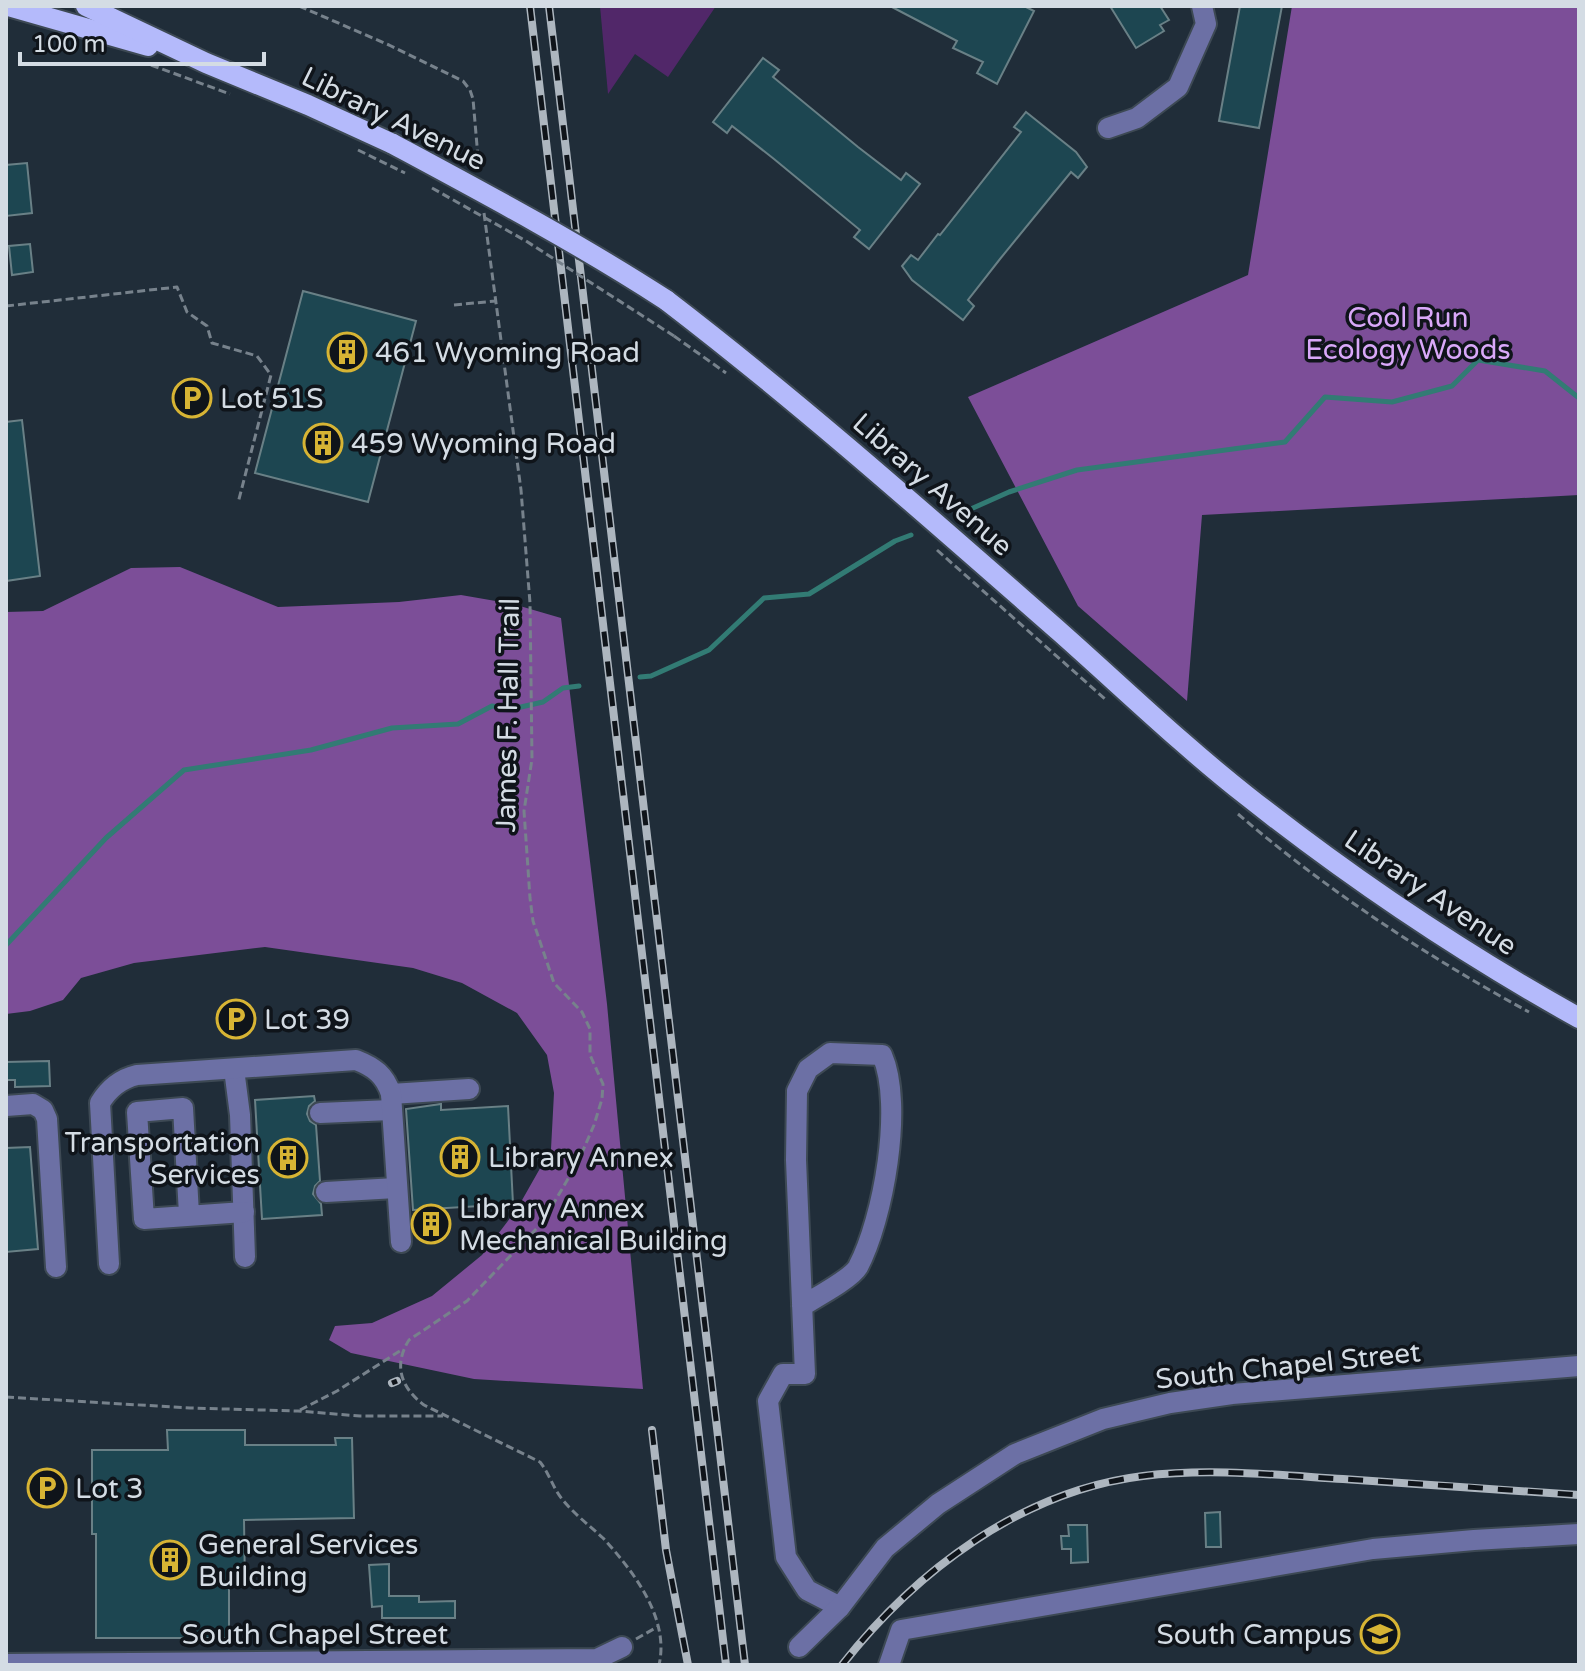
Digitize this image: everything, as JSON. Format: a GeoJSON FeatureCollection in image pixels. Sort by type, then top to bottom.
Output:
{"type":"FeatureCollection","features":[{"type":"Feature","properties":{"kind":"main road","name":"Library Avenue"},"geometry":{"type":"LineString","coordinates":[[8,6],[206,63]]}},
{"type":"Feature","properties":{"kind":"main road","name":"Library Avenue"},"geometry":{"type":"LineString","coordinates":[[86,6],[206,63],[393,144],[545,227],[666,300],[765,376],[862,457],[1244,794],[1395,905],[1480,962],[1579,1018]]}},
{"type":"Feature","properties":{"kind":"street"},"geometry":{"type":"LineString","coordinates":[[1108,128],[1137,118],[1178,87],[1206,24],[1202,6]]}},
{"type":"Feature","properties":{"kind":"street"},"geometry":{"type":"LineString","coordinates":[[802,1306],[857,1270],[878,1211],[893,1121],[888,1069],[882,1055],[830,1053],[808,1069],[797,1091],[796,1160],[802,1306],[805,1374],[783,1374],[768,1401],[786,1557],[807,1590],[840,1607]]}},
{"type":"Feature","properties":{"kind":"street"},"geometry":{"type":"LineString","coordinates":[[109,1264],[100,1103],[108,1089],[137,1075],[356,1060],[371,1066],[381,1074],[391,1102],[401,1242]]}},
{"type":"Feature","properties":{"kind":"street"},"geometry":{"type":"LineString","coordinates":[[234,1069],[240,1115],[245,1257]]}},
{"type":"Feature","properties":{"kind":"street"},"geometry":{"type":"LineString","coordinates":[[320,1113],[469,1089]]}},
{"type":"Feature","properties":{"kind":"street"},"geometry":{"type":"LineString","coordinates":[[6,1106],[33,1104],[43,1110],[47,1119],[56,1267]]}},
{"type":"Feature","properties":{"kind":"street"},"geometry":{"type":"LineString","coordinates":[[189,1214],[183,1108],[137,1112],[144,1219],[244,1212]]}},
{"type":"Feature","properties":{"kind":"street"},"geometry":{"type":"LineString","coordinates":[[326,1192],[396,1188]]}},
{"type":"Feature","properties":{"kind":"street","name":"South Chapel Street"},"geometry":{"type":"LineString","coordinates":[[799,1647],[840,1607],[885,1548],[938,1504],[1015,1454],[1103,1419],[1170,1403],[1232,1394],[1579,1366]]}},
{"type":"Feature","properties":{"kind":"street"},"geometry":{"type":"LineString","coordinates":[[889,1665],[901,1630],[1373,1549],[1579,1534]]}},
{"type":"Feature","properties":{"kind":"street","name":"South Chapel Street"},"geometry":{"type":"LineString","coordinates":[[6,1664],[597,1659],[622,1647]]}},
{"type":"Feature","properties":{"kind":"path"},"geometry":{"type":"LineString","coordinates":[[299,6],[463,81],[473,99],[480,176]]}},
{"type":"Feature","properties":{"kind":"path"},"geometry":{"type":"LineString","coordinates":[[150,64],[230,94]]}},
{"type":"Feature","properties":{"kind":"path"},"geometry":{"type":"LineString","coordinates":[[347,144],[411,176]]}},
{"type":"Feature","properties":{"kind":"path"},"geometry":{"type":"LineString","coordinates":[[424,183],[526,241],[674,336]]}},
{"type":"Feature","properties":{"kind":"path","name":"James F. Hall Trail"},"geometry":{"type":"LineString","coordinates":[[298,1411],[337,1391],[403,1349],[409,1340],[467,1301],[542,1223],[578,1162],[602,1099],[603,1084],[590,1055],[590,1029],[582,1012],[554,983],[533,921],[524,811],[532,759],[530,603],[521,490],[484,208]]}},
{"type":"Feature","properties":{"kind":"path"},"geometry":{"type":"LineString","coordinates":[[6,306],[177,287],[187,312],[207,326],[212,343],[257,356],[271,375],[238,503]]}},
{"type":"Feature","properties":{"kind":"path"},"geometry":{"type":"LineString","coordinates":[[454,305],[496,301]]}},
{"type":"Feature","properties":{"kind":"path"},"geometry":{"type":"LineString","coordinates":[[403,1349],[400,1372],[408,1391],[424,1405],[540,1462],[549,1472],[560,1496],[602,1538],[650,1603],[659,1626],[662,1652],[659,1665]]}},
{"type":"Feature","properties":{"kind":"path"},"geometry":{"type":"LineString","coordinates":[[6,1397],[360,1416],[447,1416]]}},
{"type":"Feature","properties":{"kind":"path"},"geometry":{"type":"LineString","coordinates":[[622,1647],[659,1626]]}},
{"type":"Feature","properties":{"kind":"shaded area"},"geometry":{"type":"Polygon","coordinates":[[[600,6],[716,6],[668,77],[635,54],[608,94],[600,6]]]}},
{"type":"Feature","properties":{"kind":"green space","name":"Cool Run Ecology Woods"},"geometry":{"type":"Polygon","coordinates":[[[1292,6],[1579,6],[1579,495],[1202,515],[1187,701],[1078,606],[968,397],[1248,275],[1292,6]]]}},
{"type":"Feature","properties":{"kind":"green space"},"geometry":{"type":"Polygon","coordinates":[[[180,567],[278,607],[399,602],[461,595],[513,604],[561,618],[607,1004],[643,1389],[474,1379],[351,1353],[329,1340],[335,1326],[372,1323],[432,1296],[482,1255],[517,1209],[551,1149],[554,1093],[547,1055],[517,1013],[462,983],[413,968],[265,947],[134,963],[81,978],[63,1000],[30,1011],[6,1014],[6,612],[43,611],[131,568],[180,567]]]}},
{"type":"Feature","properties":{"kind":"building"},"geometry":{"type":"Polygon","coordinates":[[[890,6],[1024,6],[1034,11],[997,84],[977,73],[983,62],[953,48],[957,41],[890,6]]]}},
{"type":"Feature","properties":{"kind":"building"},"geometry":{"type":"Polygon","coordinates":[[[1110,6],[1160,6],[1169,20],[1160,25],[1164,31],[1136,48],[1110,6]]]}},
{"type":"Feature","properties":{"kind":"building"},"geometry":{"type":"Polygon","coordinates":[[[1240,6],[1282,6],[1259,128],[1219,121],[1240,6]]]}},
{"type":"Feature","properties":{"kind":"building"},"geometry":{"type":"Polygon","coordinates":[[[763,58],[779,70],[773,77],[858,147],[901,180],[906,173],[920,184],[869,249],[854,237],[860,230],[774,159],[732,126],[727,133],[713,122],[763,58]]]}},
{"type":"Feature","properties":{"kind":"building"},"geometry":{"type":"Polygon","coordinates":[[[1026,112],[1076,152],[1087,167],[1078,178],[1071,172],[1000,259],[968,300],[974,306],[963,320],[912,280],[902,266],[911,255],[918,260],[940,235],[1021,132],[1014,127],[1026,112]]]}},
{"type":"Feature","properties":{"kind":"building"},"geometry":{"type":"Polygon","coordinates":[[[27,163],[32,213],[6,216],[6,165],[27,163]]]}},
{"type":"Feature","properties":{"kind":"building"},"geometry":{"type":"Polygon","coordinates":[[[30,244],[33,272],[12,275],[9,246],[30,244]]]}},
{"type":"Feature","properties":{"kind":"building"},"geometry":{"type":"Polygon","coordinates":[[[303,291],[416,321],[368,502],[255,473],[303,291]]]}},
{"type":"Feature","properties":{"kind":"building"},"geometry":{"type":"Polygon","coordinates":[[[22,420],[40,576],[6,581],[6,422],[22,420]]]}},
{"type":"Feature","properties":{"kind":"building"},"geometry":{"type":"Polygon","coordinates":[[[49,1061],[50,1086],[15,1087],[15,1080],[6,1080],[6,1062],[49,1061]]]}},
{"type":"Feature","properties":{"kind":"building","name":"Transportation Services"},"geometry":{"type":"Polygon","coordinates":[[[314,1096],[315,1101],[309,1106],[307,1114],[316,1125],[320,1181],[313,1194],[321,1204],[322,1215],[262,1219],[255,1100],[314,1096]]]}},
{"type":"Feature","properties":{"kind":"building","name":"Library Annex"},"geometry":{"type":"Polygon","coordinates":[[[441,1104],[441,1110],[508,1106],[513,1204],[413,1210],[406,1109],[441,1104]]]}},
{"type":"Feature","properties":{"kind":"building"},"geometry":{"type":"Polygon","coordinates":[[[30,1147],[38,1249],[6,1252],[6,1148],[30,1147]]]}},
{"type":"Feature","properties":{"kind":"building","name":"General Services Building"},"geometry":{"type":"Polygon","coordinates":[[[167,1430],[245,1430],[245,1445],[336,1445],[335,1438],[352,1438],[354,1518],[244,1520],[245,1586],[229,1586],[229,1638],[96,1638],[92,1450],[168,1450],[167,1430]]]}},
{"type":"Feature","properties":{"kind":"building"},"geometry":{"type":"Polygon","coordinates":[[[1220,1512],[1221,1547],[1206,1547],[1205,1513],[1220,1512]]]}},
{"type":"Feature","properties":{"kind":"building"},"geometry":{"type":"Polygon","coordinates":[[[1068,1525],[1087,1525],[1088,1562],[1071,1563],[1071,1549],[1062,1549],[1061,1536],[1069,1536],[1068,1525]]]}},
{"type":"Feature","properties":{"kind":"building"},"geometry":{"type":"Polygon","coordinates":[[[389,1564],[389,1596],[419,1596],[419,1602],[455,1601],[455,1618],[382,1618],[382,1606],[372,1607],[369,1565],[389,1564]]]}},
{"type":"Feature","properties":{"kind":"waterway"},"geometry":{"type":"LineString","coordinates":[[964,512],[1009,492],[1077,470],[1285,442],[1325,397],[1392,402],[1452,386],[1478,360],[1545,371],[1579,398]]}},
{"type":"Feature","properties":{"kind":"waterway"},"geometry":{"type":"LineString","coordinates":[[640,677],[651,676],[709,650],[764,598],[809,594],[895,541],[911,535]]}},
{"type":"Feature","properties":{"kind":"waterway"},"geometry":{"type":"LineString","coordinates":[[6,945],[106,838],[184,770],[311,750],[392,728],[458,724],[492,706],[512,709],[543,702],[563,688],[579,686]]}},
{"type":"Feature","properties":{"kind":"railway"},"geometry":{"type":"LineString","coordinates":[[530,6],[726,1665]]}},
{"type":"Feature","properties":{"kind":"railway"},"geometry":{"type":"LineString","coordinates":[[549,6],[745,1665]]}},
{"type":"Feature","properties":{"kind":"railway"},"geometry":{"type":"LineString","coordinates":[[392,1383],[397,1381]]}},
{"type":"Feature","properties":{"kind":"railway"},"geometry":{"type":"LineString","coordinates":[[652,1430],[666,1550],[688,1665]]}},
{"type":"Feature","properties":{"kind":"railway"},"geometry":{"type":"LineString","coordinates":[[842,1665],[903,1598],[974,1541],[1055,1499],[1098,1485],[1143,1476],[1218,1472],[1579,1495]]}},
{"type":"Feature","properties":{"kind":"place","name":"461 Wyoming Road"},"geometry":{"type":"Point","coordinates":[347,352]}},
{"type":"Feature","properties":{"kind":"place","name":"Lot 51S"},"geometry":{"type":"Point","coordinates":[192,398]}},
{"type":"Feature","properties":{"kind":"place","name":"459 Wyoming Road"},"geometry":{"type":"Point","coordinates":[323,443]}},
{"type":"Feature","properties":{"kind":"place","name":"Lot 39"},"geometry":{"type":"Point","coordinates":[236,1019]}},
{"type":"Feature","properties":{"kind":"place","name":"Library Annex"},"geometry":{"type":"Point","coordinates":[460,1157]}},
{"type":"Feature","properties":{"kind":"place","name":"Transportation Services"},"geometry":{"type":"Point","coordinates":[288,1158]}},
{"type":"Feature","properties":{"kind":"place","name":"Library Annex Mechanical Building"},"geometry":{"type":"Point","coordinates":[431,1224]}},
{"type":"Feature","properties":{"kind":"place","name":"Lot 3"},"geometry":{"type":"Point","coordinates":[47,1488]}},
{"type":"Feature","properties":{"kind":"place","name":"General Services Building"},"geometry":{"type":"Point","coordinates":[170,1560]}},
{"type":"Feature","properties":{"kind":"place","name":"South Campus"},"geometry":{"type":"Point","coordinates":[1380,1634]}}]}
